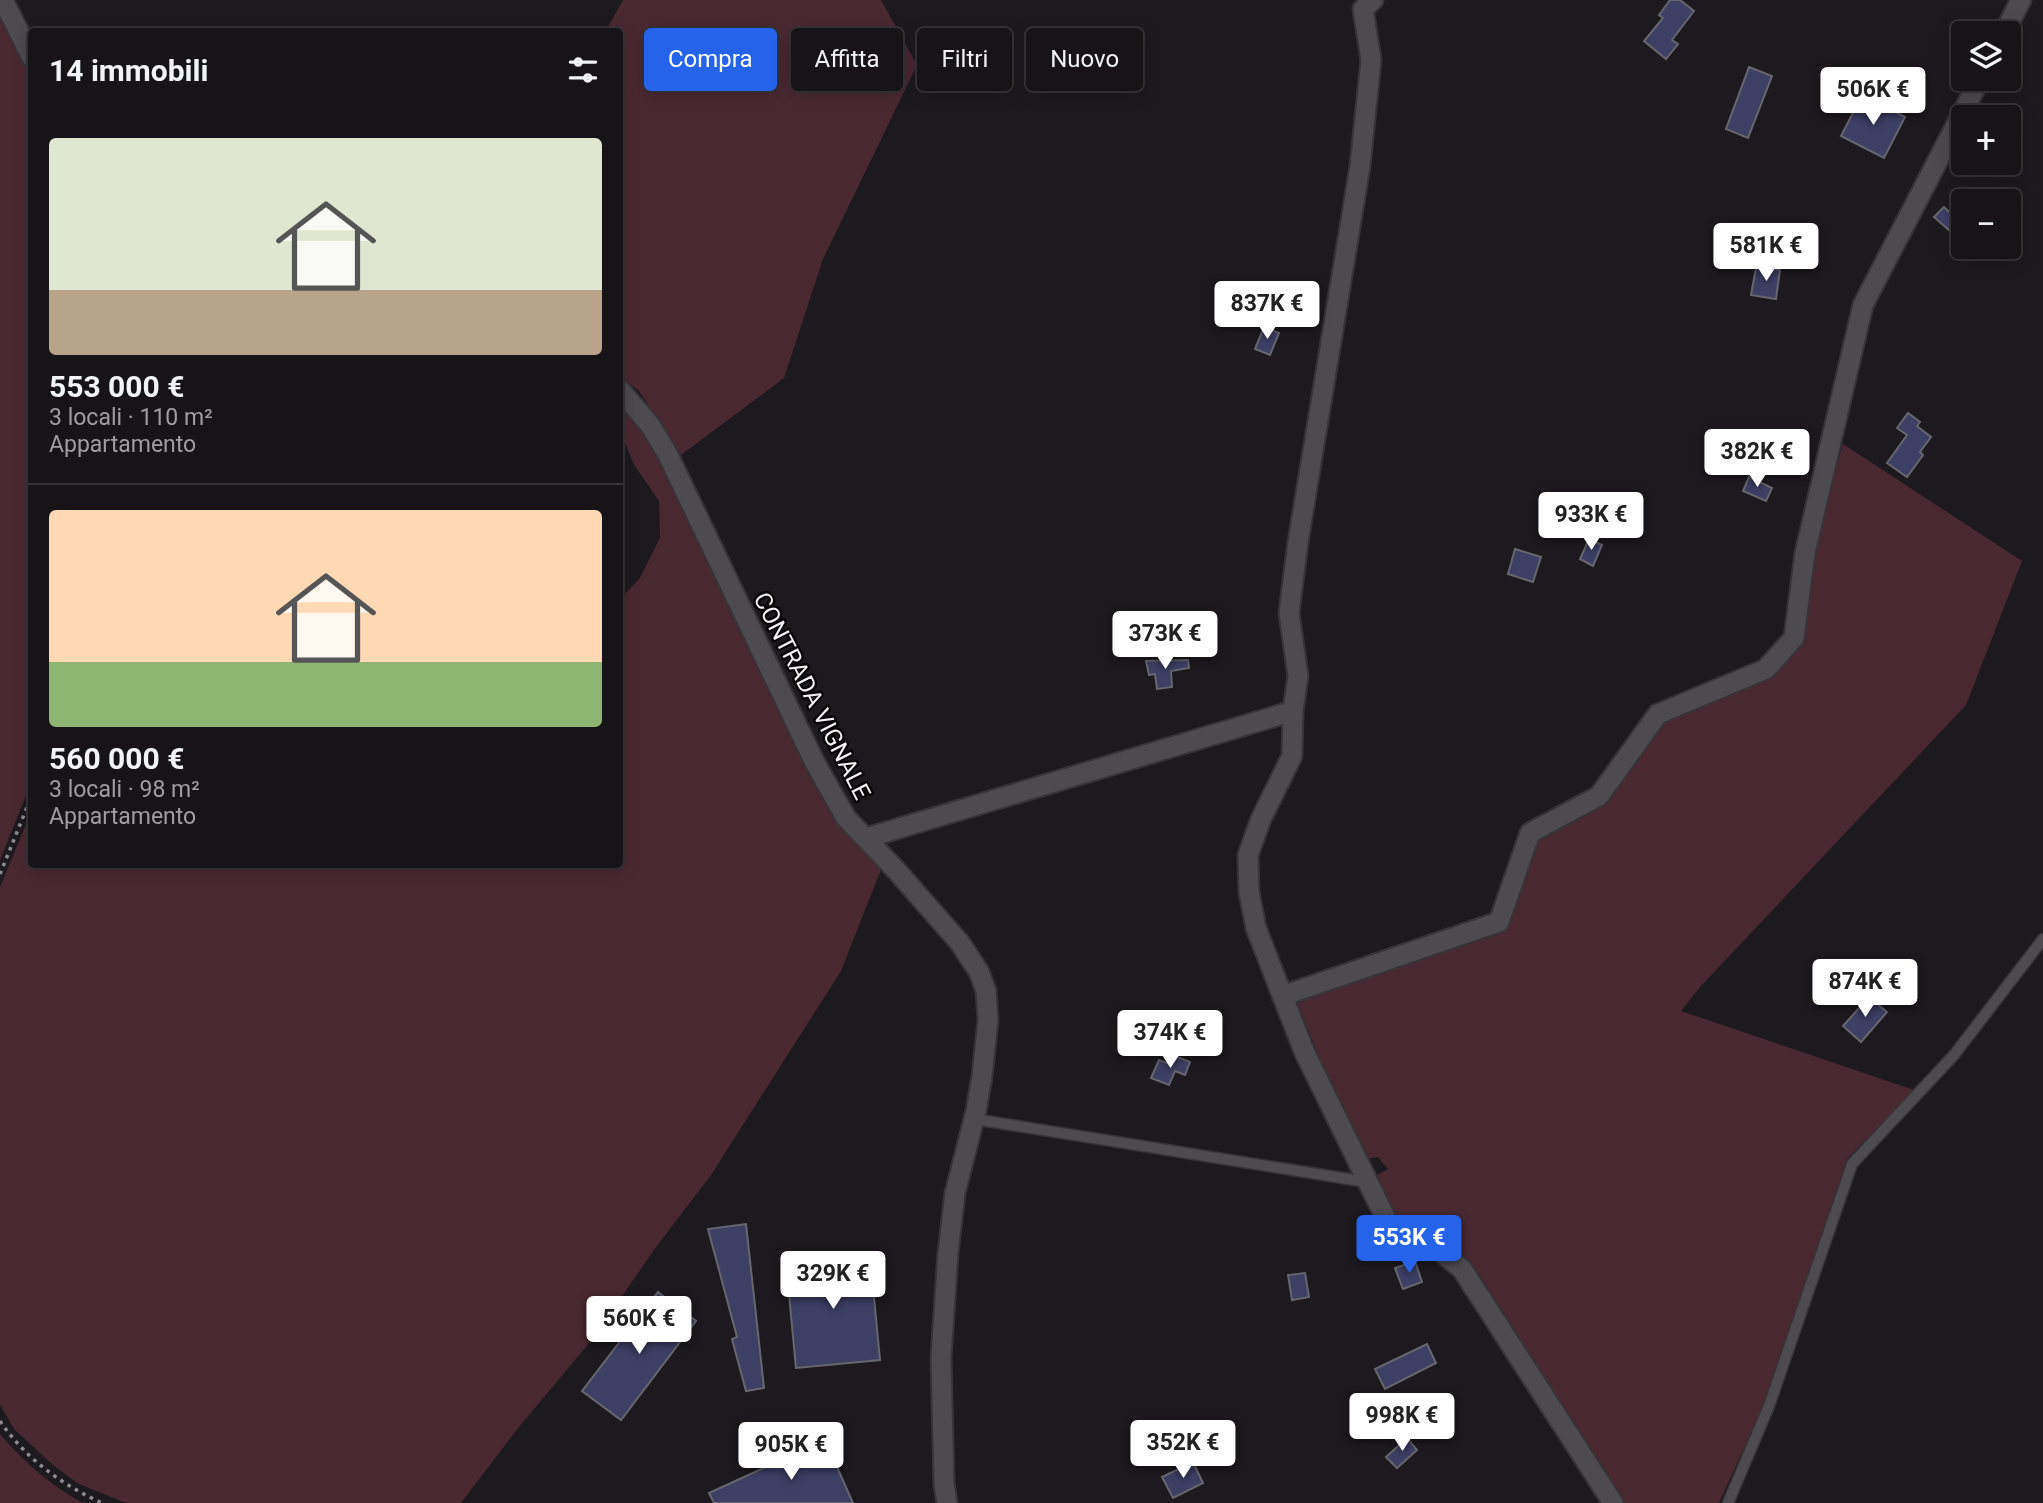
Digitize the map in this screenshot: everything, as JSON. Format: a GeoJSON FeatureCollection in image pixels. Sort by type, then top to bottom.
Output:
{"type":"FeatureCollection","features":[{"type":"Feature","properties":{"kind":"street"},"geometry":{"type":"LineString","coordinates":[[3,0],[28,50]]}},
{"type":"Feature","properties":{"kind":"street"},"geometry":{"type":"LineString","coordinates":[[1373,0],[1363,9],[1371,60],[1360,166],[1298,542],[1289,613],[1298,676],[1293,711],[1292,756],[1261,819],[1248,855],[1249,892],[1256,928],[1304,1051],[1387,1221],[1405,1236],[1435,1247],[1462,1269],[1613,1503]]}},
{"type":"Feature","properties":{"kind":"street"},"geometry":{"type":"LineString","coordinates":[[2010,21],[2021,0]]}},
{"type":"Feature","properties":{"kind":"street"},"geometry":{"type":"LineString","coordinates":[[1282,996],[1499,922],[1530,833],[1599,796],[1658,714],[1766,669],[1794,638],[1805,553],[1863,305],[1974,91]]}},
{"type":"Feature","properties":{"kind":"street","name":"CONTRADA VIGNALE"},"geometry":{"type":"LineString","coordinates":[[623,394],[650,425],[667,453],[814,761],[846,818],[960,943],[979,972],[986,991],[988,1020],[982,1076],[955,1193],[941,1358],[944,1484],[947,1503]]}},
{"type":"Feature","properties":{"kind":"street"},"geometry":{"type":"LineString","coordinates":[[866,838],[1293,711]]}},
{"type":"Feature","properties":{"kind":"lane"},"geometry":{"type":"LineString","coordinates":[[1728,1503],[1769,1406],[1852,1164],[1954,1055],[2043,939]]}},
{"type":"Feature","properties":{"kind":"lane"},"geometry":{"type":"LineString","coordinates":[[974,1119],[1367,1182]]}},
{"type":"Feature","properties":{"kind":"path"},"geometry":{"type":"LineString","coordinates":[[0,874],[28,805]]}},
{"type":"Feature","properties":{"kind":"path"},"geometry":{"type":"LineString","coordinates":[[0,1421],[23,1449],[61,1482],[102,1503]]}},
{"type":"Feature","properties":{"kind":"shaded area"},"geometry":{"type":"Polygon","coordinates":[[[623,0],[881,0],[897,28],[791,28],[791,91],[903,91],[903,40],[917,65],[823,259],[784,378],[681,455],[639,391],[623,378],[623,28],[607,28],[623,0]]]}},
{"type":"Feature","properties":{"kind":"shaded area"},"geometry":{"type":"Polygon","coordinates":[[[0,7],[28,65],[28,791],[0,860],[0,7]]]}},
{"type":"Feature","properties":{"kind":"shaded area"},"geometry":{"type":"Polygon","coordinates":[[[623,408],[638,424],[662,463],[808,774],[841,825],[880,863],[880,872],[841,971],[711,1175],[656,1247],[591,1341],[518,1428],[461,1503],[126,1503],[77,1483],[14,1429],[0,1405],[0,887],[28,819],[28,868],[623,868],[623,596],[640,578],[660,538],[659,501],[633,463],[623,438],[623,408]]]}},
{"type":"Feature","properties":{"kind":"shaded area"},"geometry":{"type":"Polygon","coordinates":[[[1843,444],[2022,561],[1966,705],[1700,987],[1681,1011],[1914,1090],[1847,1159],[1761,1411],[1719,1503],[1624,1503],[1479,1274],[1452,1246],[1417,1232],[1402,1222],[1386,1204],[1374,1177],[1388,1169],[1378,1157],[1365,1159],[1358,1154],[1297,1002],[1505,927],[1537,837],[1606,800],[1664,715],[1771,674],[1799,639],[1812,553],[1843,444]]]}},
{"type":"Feature","properties":{"kind":"shaded area"},"geometry":{"type":"Polygon","coordinates":[[[0,1434],[38,1472],[83,1503],[0,1503],[0,1434]]]}},
{"type":"Feature","properties":{"kind":"building"},"geometry":{"type":"Polygon","coordinates":[[[1670,0],[1680,0],[1694,11],[1672,40],[1678,44],[1666,59],[1644,41],[1663,18],[1659,15],[1670,0]]]}},
{"type":"Feature","properties":{"kind":"building"},"geometry":{"type":"Polygon","coordinates":[[[1749,67],[1772,76],[1748,138],[1726,129],[1749,67]]]}},
{"type":"Feature","properties":{"kind":"building"},"geometry":{"type":"Polygon","coordinates":[[[1862,95],[1905,117],[1884,158],[1841,136],[1862,95]]]}},
{"type":"Feature","properties":{"kind":"building"},"geometry":{"type":"Polygon","coordinates":[[[1944,207],[1951,214],[1951,230],[1950,231],[1934,217],[1944,207]]]}},
{"type":"Feature","properties":{"kind":"building"},"geometry":{"type":"Polygon","coordinates":[[[1756,267],[1780,270],[1776,299],[1751,295],[1756,267]]]}},
{"type":"Feature","properties":{"kind":"building"},"geometry":{"type":"Polygon","coordinates":[[[1264,327],[1279,333],[1270,355],[1255,349],[1264,327]]]}},
{"type":"Feature","properties":{"kind":"building"},"geometry":{"type":"Polygon","coordinates":[[[1908,413],[1920,422],[1917,426],[1931,437],[1920,452],[1923,455],[1907,477],[1887,463],[1907,435],[1897,428],[1908,413]]]}},
{"type":"Feature","properties":{"kind":"building"},"geometry":{"type":"Polygon","coordinates":[[[1749,477],[1772,488],[1766,501],[1743,491],[1749,477]]]}},
{"type":"Feature","properties":{"kind":"building"},"geometry":{"type":"Polygon","coordinates":[[[1589,539],[1602,545],[1593,566],[1580,559],[1589,539]]]}},
{"type":"Feature","properties":{"kind":"building"},"geometry":{"type":"Polygon","coordinates":[[[1515,549],[1541,557],[1533,582],[1508,574],[1515,549]]]}},
{"type":"Feature","properties":{"kind":"building"},"geometry":{"type":"Polygon","coordinates":[[[1188,660],[1189,668],[1171,671],[1172,687],[1157,689],[1155,674],[1149,675],[1146,661],[1188,660]]]}},
{"type":"Feature","properties":{"kind":"building"},"geometry":{"type":"Polygon","coordinates":[[[1869,997],[1887,1012],[1861,1042],[1843,1026],[1869,997]]]}},
{"type":"Feature","properties":{"kind":"building"},"geometry":{"type":"Polygon","coordinates":[[[1173,1055],[1190,1062],[1185,1075],[1175,1071],[1169,1085],[1151,1078],[1159,1060],[1169,1064],[1173,1055]]]}},
{"type":"Feature","properties":{"kind":"building"},"geometry":{"type":"Polygon","coordinates":[[[746,1224],[764,1388],[746,1391],[732,1339],[737,1337],[708,1229],[746,1224]]]}},
{"type":"Feature","properties":{"kind":"building"},"geometry":{"type":"Polygon","coordinates":[[[870,1255],[880,1360],[796,1368],[786,1263],[870,1255]]]}},
{"type":"Feature","properties":{"kind":"building"},"geometry":{"type":"Polygon","coordinates":[[[1415,1261],[1422,1282],[1403,1289],[1395,1268],[1415,1261]]]}},
{"type":"Feature","properties":{"kind":"building"},"geometry":{"type":"Polygon","coordinates":[[[1305,1273],[1309,1297],[1292,1300],[1288,1275],[1305,1273]]]}},
{"type":"Feature","properties":{"kind":"building"},"geometry":{"type":"Polygon","coordinates":[[[658,1292],[696,1321],[621,1420],[582,1391],[658,1292]]]}},
{"type":"Feature","properties":{"kind":"building"},"geometry":{"type":"Polygon","coordinates":[[[1427,1344],[1436,1363],[1385,1389],[1375,1369],[1427,1344]]]}},
{"type":"Feature","properties":{"kind":"building"},"geometry":{"type":"Polygon","coordinates":[[[1407,1438],[1417,1450],[1397,1468],[1386,1457],[1407,1438]]]}},
{"type":"Feature","properties":{"kind":"building"},"geometry":{"type":"Polygon","coordinates":[[[825,1440],[853,1503],[714,1503],[709,1493],[825,1440]]]}},
{"type":"Feature","properties":{"kind":"building"},"geometry":{"type":"Polygon","coordinates":[[[1193,1462],[1203,1483],[1173,1498],[1162,1477],[1193,1462]]]}}]}
